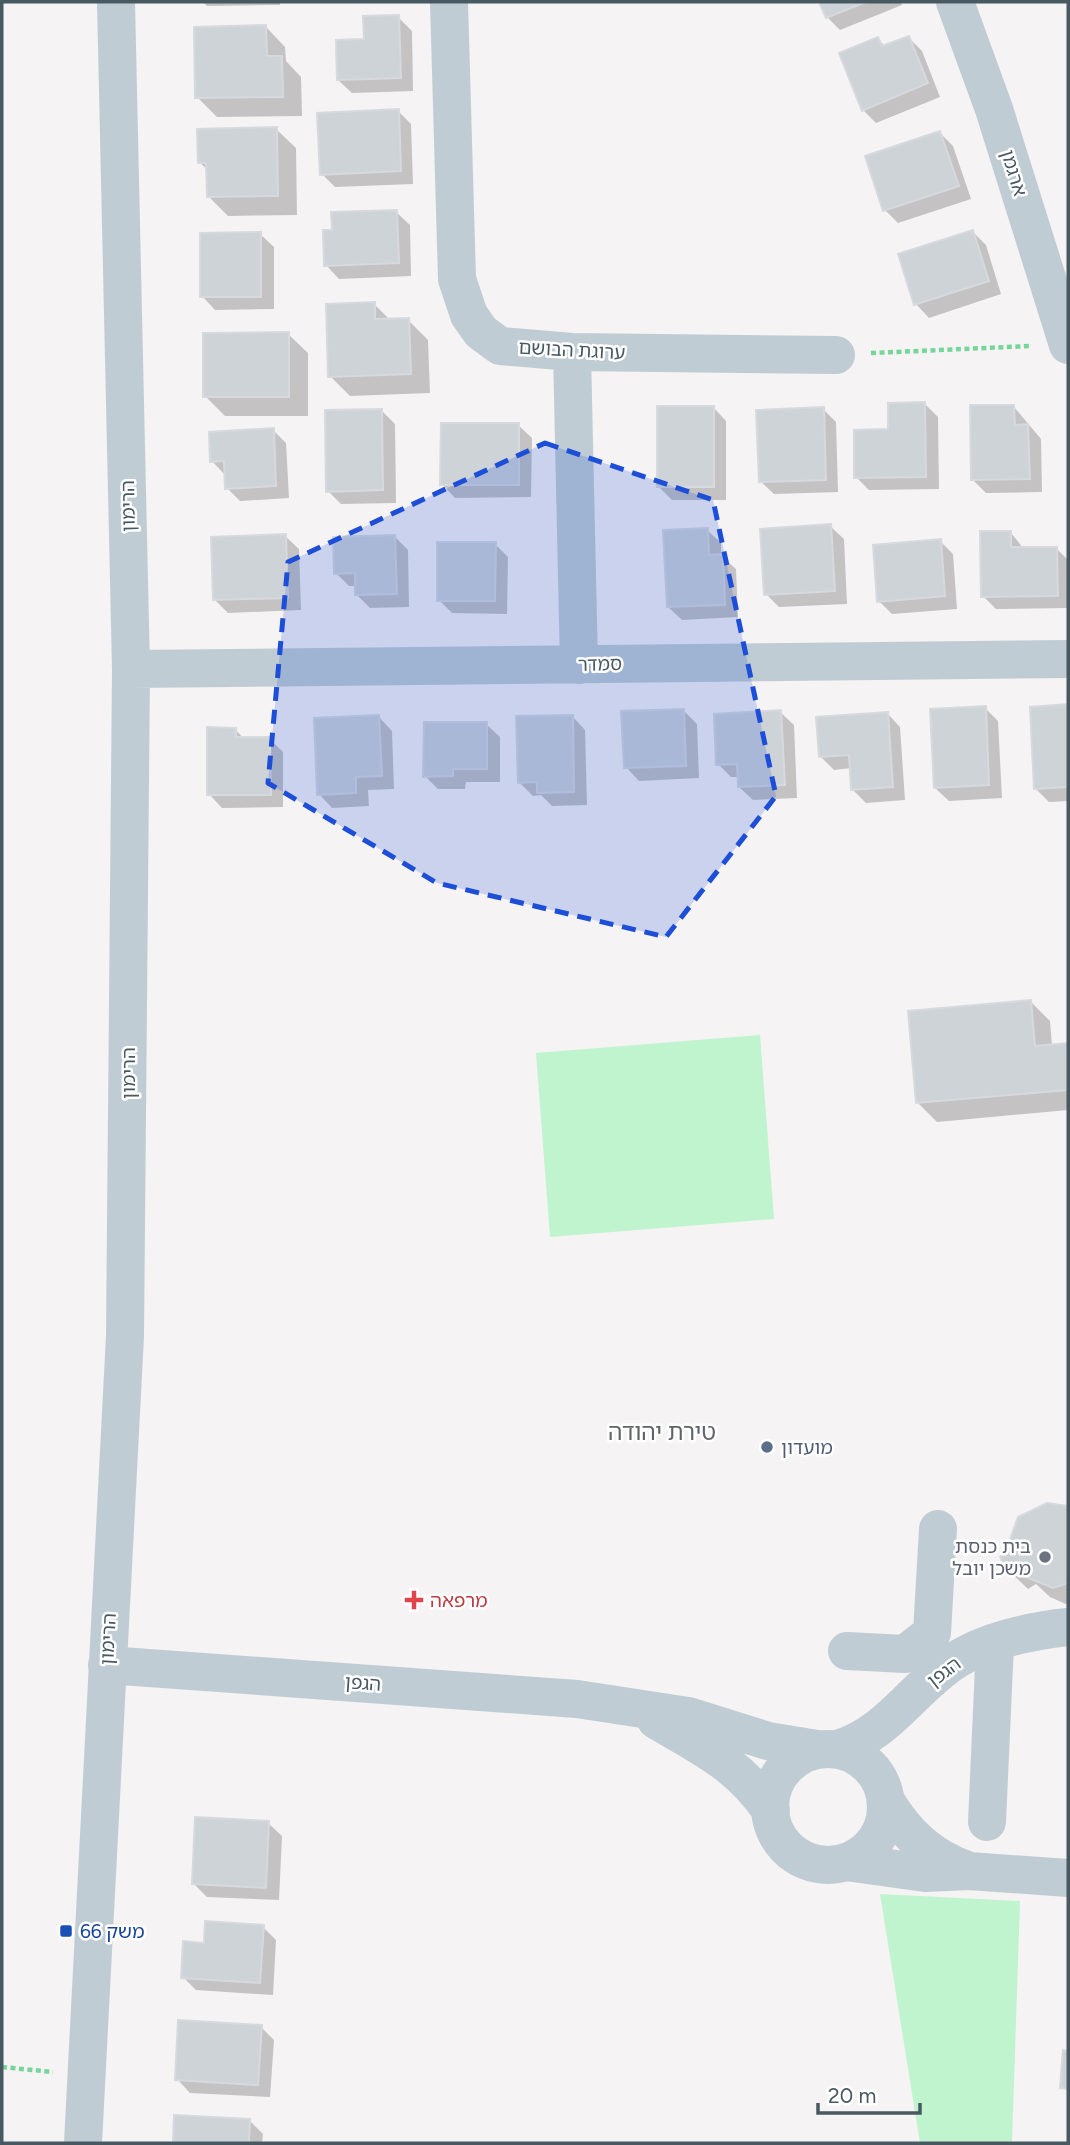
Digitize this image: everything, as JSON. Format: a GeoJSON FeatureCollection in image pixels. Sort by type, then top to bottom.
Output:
{"type":"FeatureCollection","features":[{"type":"Feature","properties":{"kind":"street","name":"הרימון"},"geometry":{"type":"LineString","coordinates":[[83,2143],[125,1336],[131,669],[116,2]]}},
{"type":"Feature","properties":{"kind":"street","name":"ערוגת הבושם"},"geometry":{"type":"LineString","coordinates":[[449,2],[457,279],[469,315],[481,332],[500,346],[572,352],[836,355]]}},
{"type":"Feature","properties":{"kind":"street","name":"ארגמן"},"geometry":{"type":"LineString","coordinates":[[955,2],[994,109],[1068,344]]}},
{"type":"Feature","properties":{"kind":"street"},"geometry":{"type":"LineString","coordinates":[[572,352],[579,665]]}},
{"type":"Feature","properties":{"kind":"street","name":"סמדר"},"geometry":{"type":"LineString","coordinates":[[131,669],[1068,659]]}},
{"type":"Feature","properties":{"kind":"street"},"geometry":{"type":"LineString","coordinates":[[847,1651],[905,1654],[929,1659],[938,1529]]}},
{"type":"Feature","properties":{"kind":"street","name":"הגפן"},"geometry":{"type":"LineString","coordinates":[[771,1811],[774,1784],[785,1768],[799,1756],[859,1743],[882,1726],[929,1659],[956,1660],[1034,1631],[1068,1627]]}},
{"type":"Feature","properties":{"kind":"street"},"geometry":{"type":"LineString","coordinates":[[986,1822],[995,1644]]}},
{"type":"Feature","properties":{"kind":"street","name":"הגפן"},"geometry":{"type":"LineString","coordinates":[[107,1665],[577,1699],[688,1716],[768,1741],[855,1755],[871,1766],[882,1782],[886,1801],[903,1829],[916,1842],[953,1865],[969,1871]]}},
{"type":"Feature","properties":{"kind":"street","name":"הגפן"},"geometry":{"type":"LineString","coordinates":[[618,1705],[649,1717],[730,1764],[753,1784],[771,1811],[779,1839],[792,1852],[809,1862],[827,1865],[846,1862],[925,1873],[969,1871],[1068,1878]]}},
{"type":"Feature","properties":{"kind":"street"},"geometry":{"type":"LineString","coordinates":[[846,1862],[863,1853],[877,1839],[885,1821],[886,1801]]}},
{"type":"Feature","properties":{"kind":"path"},"geometry":{"type":"LineString","coordinates":[[836,355],[1068,344]]}},
{"type":"Feature","properties":{"kind":"path"},"geometry":{"type":"LineString","coordinates":[[2,2067],[86,2074]]}},
{"type":"Feature","properties":{"kind":"highlighted area"},"geometry":{"type":"Polygon","coordinates":[[[545,443],[713,500],[776,796],[666,937],[437,883],[268,783],[288,562],[545,443]]]}},
{"type":"Feature","properties":{"kind":"green space"},"geometry":{"type":"Polygon","coordinates":[[[760,1035],[774,1219],[550,1237],[536,1053],[760,1035]]]}},
{"type":"Feature","properties":{"kind":"green space"},"geometry":{"type":"Polygon","coordinates":[[[880,1894],[1020,1901],[1012,2143],[920,2143],[880,1894]]]}},
{"type":"Feature","properties":{"kind":"building"},"geometry":{"type":"Polygon","coordinates":[[[819,2],[866,2],[826,18],[819,2]]]}},
{"type":"Feature","properties":{"kind":"building"},"geometry":{"type":"Polygon","coordinates":[[[399,15],[401,78],[337,80],[336,40],[364,39],[363,16],[399,15]]]}},
{"type":"Feature","properties":{"kind":"building"},"geometry":{"type":"Polygon","coordinates":[[[266,25],[267,56],[282,56],[283,97],[195,98],[194,27],[266,25]]]}},
{"type":"Feature","properties":{"kind":"building"},"geometry":{"type":"Polygon","coordinates":[[[909,36],[928,83],[862,111],[839,53],[878,37],[882,46],[909,36]]]}},
{"type":"Feature","properties":{"kind":"building"},"geometry":{"type":"Polygon","coordinates":[[[399,109],[401,171],[320,175],[317,113],[399,109]]]}},
{"type":"Feature","properties":{"kind":"building"},"geometry":{"type":"Polygon","coordinates":[[[277,127],[278,196],[207,197],[206,163],[198,163],[197,129],[277,127]]]}},
{"type":"Feature","properties":{"kind":"building"},"geometry":{"type":"Polygon","coordinates":[[[940,131],[959,186],[883,211],[865,156],[940,131]]]}},
{"type":"Feature","properties":{"kind":"building"},"geometry":{"type":"Polygon","coordinates":[[[397,210],[399,263],[324,266],[323,230],[332,230],[331,212],[397,210]]]}},
{"type":"Feature","properties":{"kind":"building"},"geometry":{"type":"Polygon","coordinates":[[[973,230],[989,281],[914,305],[898,254],[973,230]]]}},
{"type":"Feature","properties":{"kind":"building"},"geometry":{"type":"Polygon","coordinates":[[[261,232],[261,297],[200,297],[200,233],[261,232]]]}},
{"type":"Feature","properties":{"kind":"building"},"geometry":{"type":"Polygon","coordinates":[[[375,302],[375,319],[409,318],[411,374],[328,377],[326,304],[375,302]]]}},
{"type":"Feature","properties":{"kind":"building"},"geometry":{"type":"Polygon","coordinates":[[[289,332],[289,397],[203,397],[203,333],[289,332]]]}},
{"type":"Feature","properties":{"kind":"building"},"geometry":{"type":"Polygon","coordinates":[[[925,402],[926,477],[854,478],[854,430],[888,429],[888,403],[925,402]]]}},
{"type":"Feature","properties":{"kind":"building"},"geometry":{"type":"Polygon","coordinates":[[[970,405],[1014,405],[1015,425],[1028,424],[1030,479],[971,480],[970,405]]]}},
{"type":"Feature","properties":{"kind":"building"},"geometry":{"type":"Polygon","coordinates":[[[657,406],[714,406],[714,487],[657,487],[657,406]]]}},
{"type":"Feature","properties":{"kind":"building"},"geometry":{"type":"Polygon","coordinates":[[[824,407],[826,480],[759,482],[756,410],[824,407]]]}},
{"type":"Feature","properties":{"kind":"building"},"geometry":{"type":"Polygon","coordinates":[[[382,409],[383,490],[326,492],[325,410],[382,409]]]}},
{"type":"Feature","properties":{"kind":"building"},"geometry":{"type":"Polygon","coordinates":[[[441,423],[519,423],[519,485],[440,485],[441,423]]]}},
{"type":"Feature","properties":{"kind":"building"},"geometry":{"type":"Polygon","coordinates":[[[274,428],[276,486],[225,489],[224,461],[210,462],[209,432],[274,428]]]}},
{"type":"Feature","properties":{"kind":"building"},"geometry":{"type":"Polygon","coordinates":[[[831,524],[835,591],[764,595],[760,529],[831,524]]]}},
{"type":"Feature","properties":{"kind":"building"},"geometry":{"type":"Polygon","coordinates":[[[708,528],[709,555],[723,554],[725,605],[667,607],[663,530],[708,528]]]}},
{"type":"Feature","properties":{"kind":"building"},"geometry":{"type":"Polygon","coordinates":[[[980,531],[1011,531],[1011,547],[1057,547],[1058,596],[981,597],[980,531]]]}},
{"type":"Feature","properties":{"kind":"building"},"geometry":{"type":"Polygon","coordinates":[[[286,534],[288,598],[213,600],[211,537],[286,534]]]}},
{"type":"Feature","properties":{"kind":"building"},"geometry":{"type":"Polygon","coordinates":[[[395,535],[397,594],[355,595],[355,573],[334,574],[333,537],[395,535]]]}},
{"type":"Feature","properties":{"kind":"building"},"geometry":{"type":"Polygon","coordinates":[[[941,539],[945,596],[877,602],[873,545],[941,539]]]}},
{"type":"Feature","properties":{"kind":"building"},"geometry":{"type":"Polygon","coordinates":[[[437,542],[496,542],[495,601],[437,601],[437,542]]]}},
{"type":"Feature","properties":{"kind":"building"},"geometry":{"type":"Polygon","coordinates":[[[1068,704],[1068,787],[1034,789],[1030,707],[1068,704]]]}},
{"type":"Feature","properties":{"kind":"building"},"geometry":{"type":"Polygon","coordinates":[[[986,706],[989,785],[934,788],[930,709],[986,706]]]}},
{"type":"Feature","properties":{"kind":"building"},"geometry":{"type":"Polygon","coordinates":[[[684,709],[686,766],[624,768],[621,711],[684,709]]]}},
{"type":"Feature","properties":{"kind":"building"},"geometry":{"type":"Polygon","coordinates":[[[781,710],[785,785],[738,787],[737,764],[716,765],[714,714],[781,710]]]}},
{"type":"Feature","properties":{"kind":"building"},"geometry":{"type":"Polygon","coordinates":[[[888,712],[893,787],[851,790],[849,755],[819,757],[816,717],[888,712]]]}},
{"type":"Feature","properties":{"kind":"building"},"geometry":{"type":"Polygon","coordinates":[[[379,715],[382,776],[356,777],[356,793],[317,795],[314,718],[379,715]]]}},
{"type":"Feature","properties":{"kind":"building"},"geometry":{"type":"Polygon","coordinates":[[[573,715],[574,792],[537,793],[537,782],[518,783],[516,716],[573,715]]]}},
{"type":"Feature","properties":{"kind":"building"},"geometry":{"type":"Polygon","coordinates":[[[424,722],[487,722],[487,769],[453,769],[453,776],[423,777],[424,722]]]}},
{"type":"Feature","properties":{"kind":"building"},"geometry":{"type":"Polygon","coordinates":[[[207,727],[236,728],[236,737],[270,737],[271,795],[207,795],[207,727]]]}},
{"type":"Feature","properties":{"kind":"building"},"geometry":{"type":"Polygon","coordinates":[[[1031,1000],[1035,1046],[1068,1043],[1068,1090],[916,1103],[908,1011],[1031,1000]]]}},
{"type":"Feature","properties":{"kind":"building"},"geometry":{"type":"Polygon","coordinates":[[[1047,1503],[1068,1506],[1068,1583],[1053,1588],[1028,1578],[1015,1566],[1007,1571],[1000,1557],[1006,1551],[1018,1517],[1047,1503]]]}},
{"type":"Feature","properties":{"kind":"building"},"geometry":{"type":"Polygon","coordinates":[[[195,1817],[269,1821],[266,1888],[192,1884],[195,1817]]]}},
{"type":"Feature","properties":{"kind":"building"},"geometry":{"type":"Polygon","coordinates":[[[205,1921],[264,1925],[260,1983],[181,1978],[183,1941],[204,1943],[205,1921]]]}},
{"type":"Feature","properties":{"kind":"building"},"geometry":{"type":"Polygon","coordinates":[[[178,2020],[262,2025],[258,2085],[175,2080],[178,2020]]]}},
{"type":"Feature","properties":{"kind":"building"},"geometry":{"type":"Polygon","coordinates":[[[1063,2050],[1068,2051],[1068,2089],[1060,2088],[1063,2050]]]}},
{"type":"Feature","properties":{"kind":"building"},"geometry":{"type":"Polygon","coordinates":[[[174,2115],[250,2119],[249,2143],[173,2143],[174,2115]]]}},
{"type":"Feature","properties":{"kind":"place","name":"מועדון"},"geometry":{"type":"Point","coordinates":[767,1447]}},
{"type":"Feature","properties":{"kind":"place","name":"בית כנסת משכן יובל"},"geometry":{"type":"Point","coordinates":[1045,1557]}},
{"type":"Feature","properties":{"kind":"place","name":"מרפאה"},"geometry":{"type":"Point","coordinates":[414,1600]}},
{"type":"Feature","properties":{"kind":"place","name":"משק 66"},"geometry":{"type":"Point","coordinates":[66,1931]}},
{"type":"Feature","properties":{"kind":"district","name":"טירת יהודה"},"geometry":{"type":"Point","coordinates":[662,1432]}}]}
